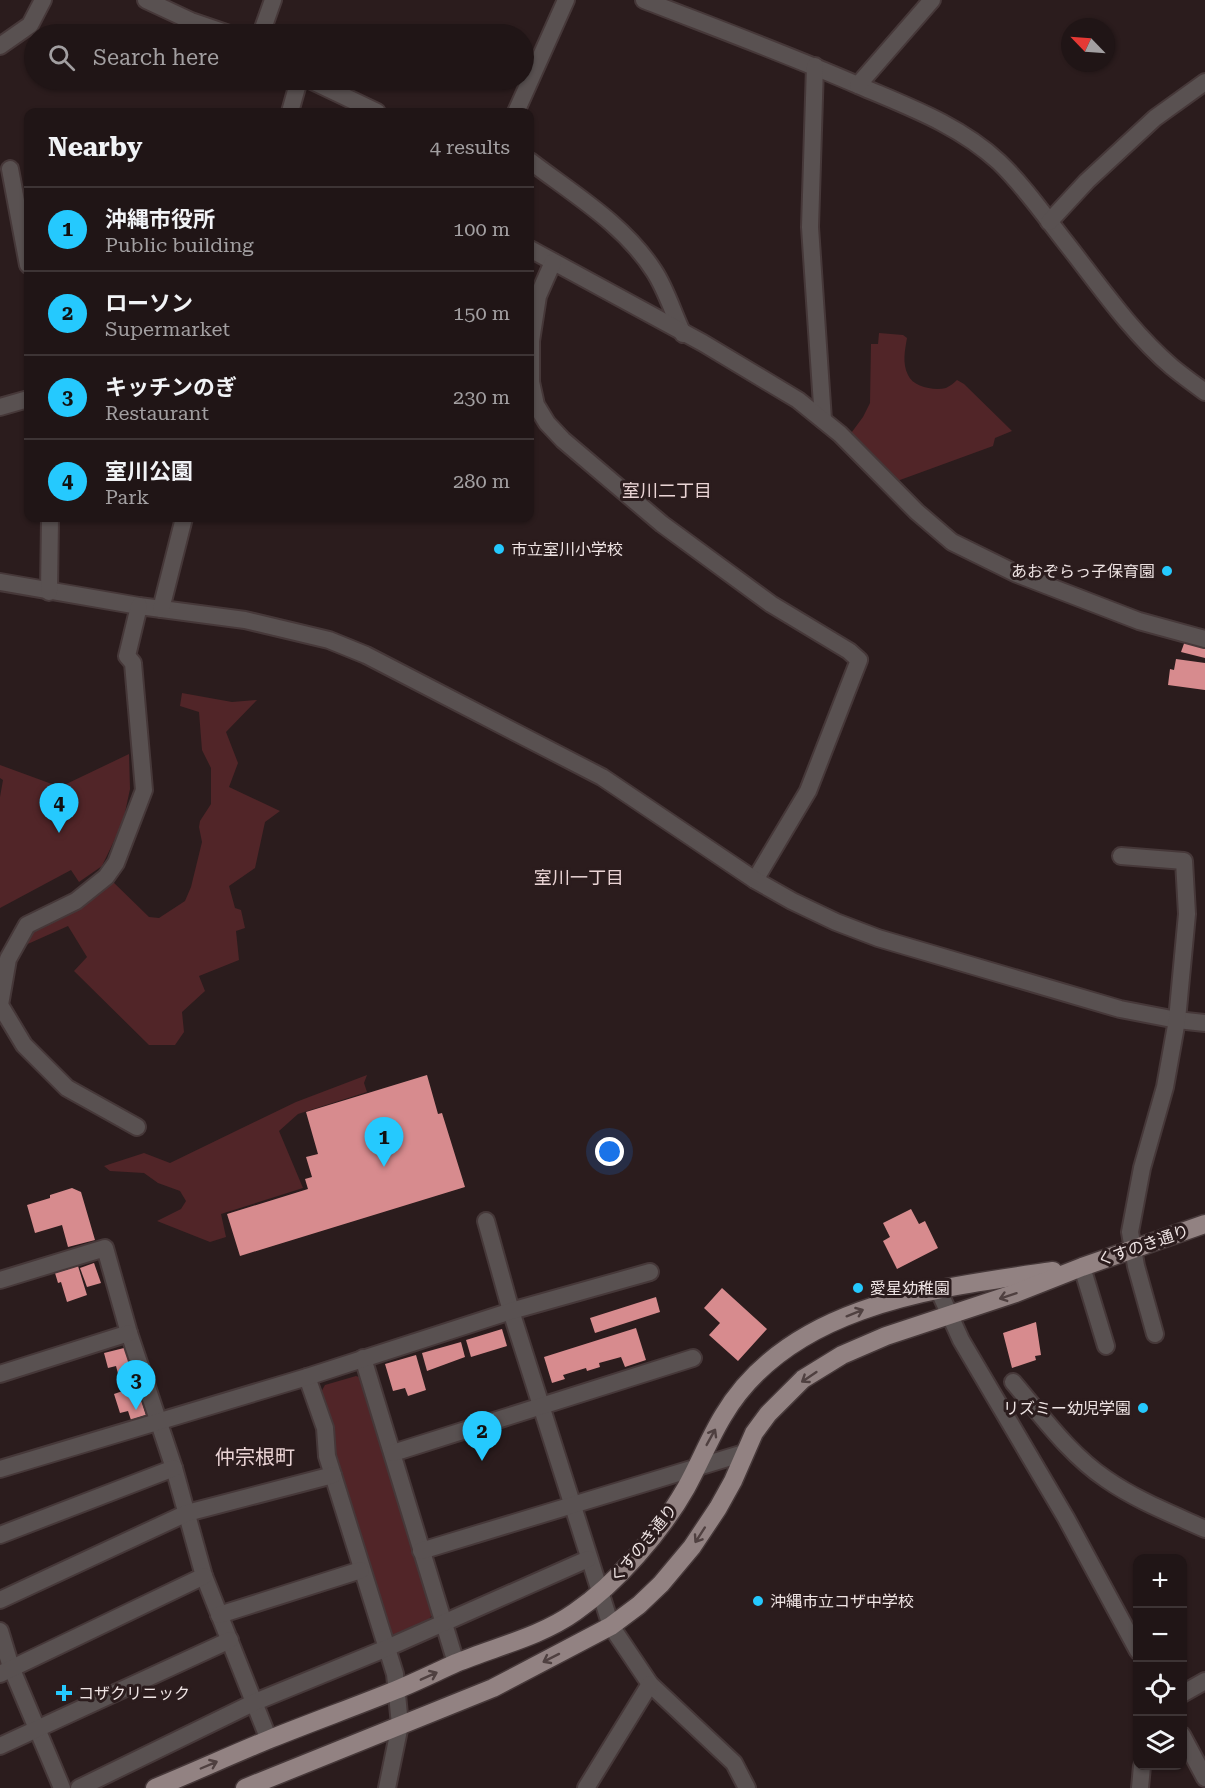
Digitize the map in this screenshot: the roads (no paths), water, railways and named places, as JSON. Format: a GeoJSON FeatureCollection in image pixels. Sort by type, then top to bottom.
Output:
{"type":"FeatureCollection","features":[{"type":"Feature","properties":{"kind":"main road","name":"くすのき通り"},"geometry":{"type":"LineString","coordinates":[[245,1788],[493,1688],[610,1626],[639,1605],[661,1584],[692,1547],[723,1499],[754,1433],[768,1414],[803,1379],[842,1355],[886,1336],[1016,1293],[1205,1224]]}},
{"type":"Feature","properties":{"kind":"main road","name":"くすのき通り"},"geometry":{"type":"LineString","coordinates":[[155,1788],[268,1740],[398,1689],[572,1614],[600,1593],[627,1566],[668,1516],[687,1486],[724,1413],[743,1386],[763,1367],[823,1327],[863,1310],[938,1289],[1082,1267]]}},
{"type":"Feature","properties":{"kind":"street"},"geometry":{"type":"LineString","coordinates":[[31,24],[43,0]]}},
{"type":"Feature","properties":{"kind":"street"},"geometry":{"type":"LineString","coordinates":[[146,0],[200,24]]}},
{"type":"Feature","properties":{"kind":"street"},"geometry":{"type":"LineString","coordinates":[[265,24],[273,0]]}},
{"type":"Feature","properties":{"kind":"street"},"geometry":{"type":"LineString","coordinates":[[534,72],[566,0]]}},
{"type":"Feature","properties":{"kind":"street"},"geometry":{"type":"LineString","coordinates":[[644,0],[815,66],[941,121],[979,145],[1023,188],[1139,333],[1172,367],[1205,392]]}},
{"type":"Feature","properties":{"kind":"street"},"geometry":{"type":"LineString","coordinates":[[858,85],[932,0]]}},
{"type":"Feature","properties":{"kind":"street"},"geometry":{"type":"LineString","coordinates":[[0,46],[24,29]]}},
{"type":"Feature","properties":{"kind":"street"},"geometry":{"type":"LineString","coordinates":[[815,66],[810,227],[823,420]]}},
{"type":"Feature","properties":{"kind":"street"},"geometry":{"type":"LineString","coordinates":[[1049,222],[1087,181],[1155,118],[1205,82]]}},
{"type":"Feature","properties":{"kind":"street"},"geometry":{"type":"LineString","coordinates":[[291,108],[296,90]]}},
{"type":"Feature","properties":{"kind":"street"},"geometry":{"type":"LineString","coordinates":[[331,90],[369,108]]}},
{"type":"Feature","properties":{"kind":"street"},"geometry":{"type":"LineString","coordinates":[[518,108],[526,90]]}},
{"type":"Feature","properties":{"kind":"street"},"geometry":{"type":"LineString","coordinates":[[534,164],[615,226],[630,241],[655,271],[683,334]]}},
{"type":"Feature","properties":{"kind":"street"},"geometry":{"type":"LineString","coordinates":[[24,173],[5,168],[24,247]]}},
{"type":"Feature","properties":{"kind":"street"},"geometry":{"type":"LineString","coordinates":[[534,251],[703,344],[798,400],[840,434],[917,512],[952,542],[1017,574],[1106,609],[1139,621],[1199,637]]}},
{"type":"Feature","properties":{"kind":"street"},"geometry":{"type":"LineString","coordinates":[[534,322],[538,296],[553,262]]}},
{"type":"Feature","properties":{"kind":"street"},"geometry":{"type":"LineString","coordinates":[[534,396],[536,405],[547,423],[563,440],[662,524],[771,604],[849,651],[859,660],[808,791],[755,880]]}},
{"type":"Feature","properties":{"kind":"street"},"geometry":{"type":"LineString","coordinates":[[0,407],[24,400]]}},
{"type":"Feature","properties":{"kind":"street"},"geometry":{"type":"LineString","coordinates":[[49,592],[50,522]]}},
{"type":"Feature","properties":{"kind":"street"},"geometry":{"type":"LineString","coordinates":[[161,609],[183,522]]}},
{"type":"Feature","properties":{"kind":"street"},"geometry":{"type":"LineString","coordinates":[[0,582],[139,606],[245,620],[329,640],[366,655],[602,777],[755,880],[827,918],[878,938],[1120,1009],[1205,1023]]}},
{"type":"Feature","properties":{"kind":"street"},"geometry":{"type":"LineString","coordinates":[[136,1127],[67,1088],[24,1046],[0,1005],[8,958],[27,925],[76,901],[106,877],[116,863],[144,790],[133,663],[127,656],[139,606]]}},
{"type":"Feature","properties":{"kind":"street"},"geometry":{"type":"LineString","coordinates":[[1121,856],[1184,861],[1187,914],[1177,1020],[1166,1088],[1142,1168],[1130,1232],[1155,1334]]}},
{"type":"Feature","properties":{"kind":"street"},"geometry":{"type":"LineString","coordinates":[[486,1221],[511,1311],[610,1626],[650,1684],[734,1763],[747,1788]]}},
{"type":"Feature","properties":{"kind":"street"},"geometry":{"type":"LineString","coordinates":[[0,1280],[105,1248],[129,1334],[174,1468],[204,1576],[268,1740]]}},
{"type":"Feature","properties":{"kind":"street"},"geometry":{"type":"LineString","coordinates":[[1082,1267],[1106,1346]]}},
{"type":"Feature","properties":{"kind":"street"},"geometry":{"type":"LineString","coordinates":[[0,1469],[307,1377],[511,1311],[650,1272]]}},
{"type":"Feature","properties":{"kind":"street"},"geometry":{"type":"LineString","coordinates":[[938,1289],[961,1340],[1066,1518],[1133,1644]]}},
{"type":"Feature","properties":{"kind":"street"},"geometry":{"type":"LineString","coordinates":[[0,1374],[129,1334]]}},
{"type":"Feature","properties":{"kind":"street"},"geometry":{"type":"LineString","coordinates":[[363,1358],[456,1663]]}},
{"type":"Feature","properties":{"kind":"street"},"geometry":{"type":"LineString","coordinates":[[393,1453],[693,1358]]}},
{"type":"Feature","properties":{"kind":"street"},"geometry":{"type":"LineString","coordinates":[[307,1377],[325,1428],[327,1456],[398,1689],[400,1725],[387,1788]]}},
{"type":"Feature","properties":{"kind":"street"},"geometry":{"type":"LineString","coordinates":[[1013,1382],[1076,1454],[1106,1479],[1156,1507],[1205,1529]]}},
{"type":"Feature","properties":{"kind":"street"},"geometry":{"type":"LineString","coordinates":[[421,1551],[744,1453]]}},
{"type":"Feature","properties":{"kind":"street"},"geometry":{"type":"LineString","coordinates":[[0,1535],[174,1468]]}},
{"type":"Feature","properties":{"kind":"street"},"geometry":{"type":"LineString","coordinates":[[0,1600],[187,1513],[333,1475]]}},
{"type":"Feature","properties":{"kind":"street"},"geometry":{"type":"LineString","coordinates":[[79,1788],[255,1702],[387,1648],[588,1559]]}},
{"type":"Feature","properties":{"kind":"street"},"geometry":{"type":"LineString","coordinates":[[219,1615],[361,1570]]}},
{"type":"Feature","properties":{"kind":"street"},"geometry":{"type":"LineString","coordinates":[[6,1670],[204,1576]]}},
{"type":"Feature","properties":{"kind":"street"},"geometry":{"type":"LineString","coordinates":[[0,1631],[6,1670],[36,1728],[62,1788]]}},
{"type":"Feature","properties":{"kind":"street"},"geometry":{"type":"LineString","coordinates":[[0,1746],[230,1640]]}},
{"type":"Feature","properties":{"kind":"street"},"geometry":{"type":"LineString","coordinates":[[1187,1691],[1205,1681]]}},
{"type":"Feature","properties":{"kind":"street"},"geometry":{"type":"LineString","coordinates":[[586,1788],[650,1684]]}},
{"type":"Feature","properties":{"kind":"street"},"geometry":{"type":"LineString","coordinates":[[1187,1744],[1205,1778]]}},
{"type":"Feature","properties":{"kind":"street"},"geometry":{"type":"LineString","coordinates":[[1140,1788],[1142,1770]]}},
{"type":"Feature","properties":{"kind":"place","name":"市立室川小学校"},"geometry":{"type":"Point","coordinates":[499,549]}},
{"type":"Feature","properties":{"kind":"place","name":"あおぞらっ子保育園"},"geometry":{"type":"Point","coordinates":[1167,571]}},
{"type":"Feature","properties":{"kind":"place","name":"室川公園"},"geometry":{"type":"Point","coordinates":[59,833]}},
{"type":"Feature","properties":{"kind":"place","name":"沖縄市役所"},"geometry":{"type":"Point","coordinates":[384,1167]}},
{"type":"Feature","properties":{"kind":"place","name":"愛星幼稚園"},"geometry":{"type":"Point","coordinates":[858,1288]}},
{"type":"Feature","properties":{"kind":"place","name":"リズミー幼児学園"},"geometry":{"type":"Point","coordinates":[1143,1408]}},
{"type":"Feature","properties":{"kind":"place","name":"キッチンのぎ"},"geometry":{"type":"Point","coordinates":[136,1410]}},
{"type":"Feature","properties":{"kind":"place","name":"ローソン"},"geometry":{"type":"Point","coordinates":[482,1461]}},
{"type":"Feature","properties":{"kind":"place","name":"沖縄市立コザ中学校"},"geometry":{"type":"Point","coordinates":[758,1601]}},
{"type":"Feature","properties":{"kind":"place","name":"コザクリニック"},"geometry":{"type":"Point","coordinates":[64,1693]}},
{"type":"Feature","properties":{"kind":"district","name":"室川二丁目"},"geometry":{"type":"Point","coordinates":[667,491]}},
{"type":"Feature","properties":{"kind":"district","name":"室川一丁目"},"geometry":{"type":"Point","coordinates":[579,878]}},
{"type":"Feature","properties":{"kind":"district","name":"仲宗根町"},"geometry":{"type":"Point","coordinates":[255,1457]}}]}
